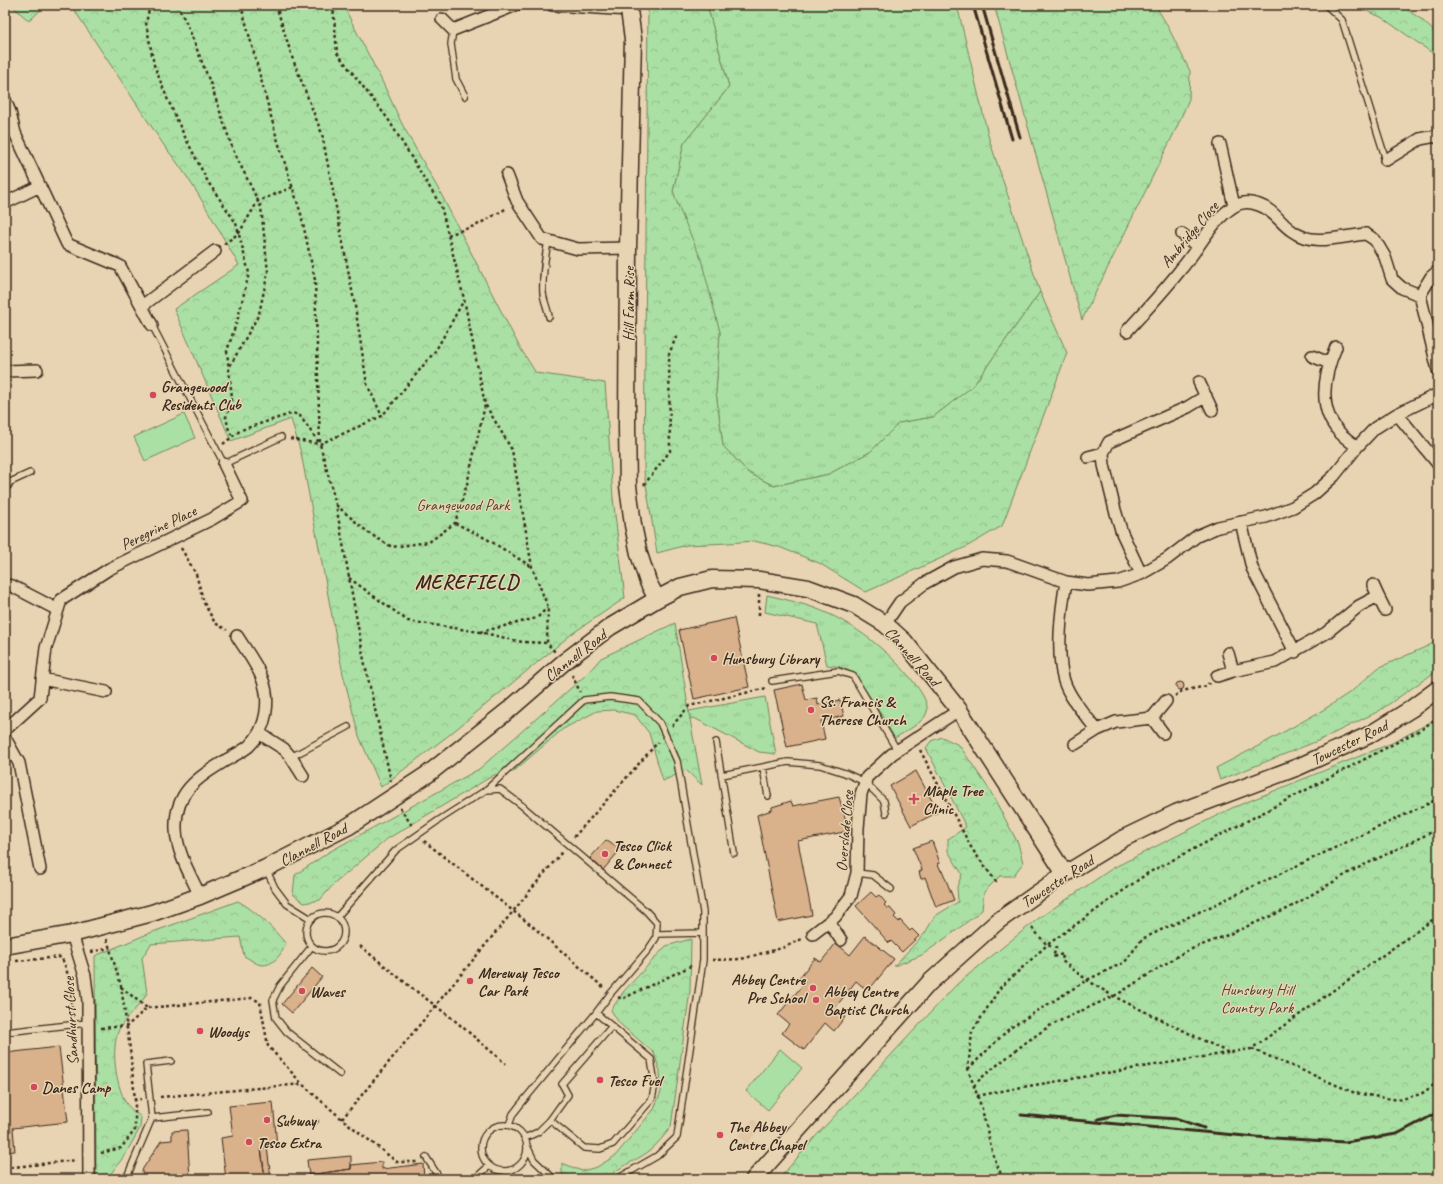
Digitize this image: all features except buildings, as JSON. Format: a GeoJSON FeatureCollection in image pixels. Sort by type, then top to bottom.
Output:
{"type":"FeatureCollection","features":[{"type":"Feature","properties":{"kind":"street"},"geometry":{"type":"LineString","coordinates":[[442,19],[453,30],[516,5]]}},
{"type":"Feature","properties":{"kind":"street"},"geometry":{"type":"LineString","coordinates":[[552,5],[630,7]]}},
{"type":"Feature","properties":{"kind":"street","name":"Hill Farm Rise"},"geometry":{"type":"LineString","coordinates":[[630,7],[633,39],[628,248],[628,486],[633,525],[639,554],[648,582],[656,599]]}},
{"type":"Feature","properties":{"kind":"street"},"geometry":{"type":"LineString","coordinates":[[5,100],[16,133],[67,244],[120,266],[152,325]]}},
{"type":"Feature","properties":{"kind":"street"},"geometry":{"type":"LineString","coordinates":[[1386,160],[1420,139],[1436,136],[1438,138]]}},
{"type":"Feature","properties":{"kind":"street"},"geometry":{"type":"LineString","coordinates":[[1220,144],[1234,206]]}},
{"type":"Feature","properties":{"kind":"street"},"geometry":{"type":"LineString","coordinates":[[507,175],[517,201],[542,239],[578,249],[628,248]]}},
{"type":"Feature","properties":{"kind":"street"},"geometry":{"type":"LineString","coordinates":[[5,203],[40,186]]}},
{"type":"Feature","properties":{"kind":"street","name":"Ambridge Close"},"geometry":{"type":"LineString","coordinates":[[1127,331],[1182,269],[1221,216],[1234,206],[1248,202],[1261,206],[1275,214],[1292,232],[1311,240],[1366,234],[1375,240],[1385,257],[1392,280],[1402,288],[1420,295]]}},
{"type":"Feature","properties":{"kind":"street"},"geometry":{"type":"LineString","coordinates":[[1182,234],[1198,247]]}},
{"type":"Feature","properties":{"kind":"street"},"geometry":{"type":"LineString","coordinates":[[142,306],[214,251]]}},
{"type":"Feature","properties":{"kind":"street"},"geometry":{"type":"LineString","coordinates":[[1438,272],[1431,277],[1420,295],[1438,370]]}},
{"type":"Feature","properties":{"kind":"street"},"geometry":{"type":"LineString","coordinates":[[1336,347],[1329,363],[1324,392],[1329,416],[1340,433],[1357,447]]}},
{"type":"Feature","properties":{"kind":"street"},"geometry":{"type":"LineString","coordinates":[[1312,356],[1329,363]]}},
{"type":"Feature","properties":{"kind":"street"},"geometry":{"type":"LineString","coordinates":[[5,371],[37,370]]}},
{"type":"Feature","properties":{"kind":"street"},"geometry":{"type":"LineString","coordinates":[[1199,382],[1212,410]]}},
{"type":"Feature","properties":{"kind":"street"},"geometry":{"type":"LineString","coordinates":[[885,624],[900,602],[925,583],[954,566],[982,559],[1008,561],[1066,582],[1088,585],[1118,582],[1142,574],[1167,559],[1197,536],[1218,527],[1266,517],[1292,507],[1314,494],[1334,476],[1357,447],[1375,428],[1397,414],[1438,394]]}},
{"type":"Feature","properties":{"kind":"street"},"geometry":{"type":"LineString","coordinates":[[1142,574],[1122,533],[1104,465],[1103,453],[1109,442],[1188,407],[1206,396]]}},
{"type":"Feature","properties":{"kind":"street"},"geometry":{"type":"LineString","coordinates":[[1397,414],[1438,464]]}},
{"type":"Feature","properties":{"kind":"street"},"geometry":{"type":"LineString","coordinates":[[1088,457],[1103,453]]}},
{"type":"Feature","properties":{"kind":"street","name":"Peregrine Place"},"geometry":{"type":"LineString","coordinates":[[5,730],[40,698],[46,648],[62,600],[109,569],[212,519],[242,501],[224,464]]}},
{"type":"Feature","properties":{"kind":"street"},"geometry":{"type":"LineString","coordinates":[[1241,522],[1252,568],[1294,652]]}},
{"type":"Feature","properties":{"kind":"street","name":"Clannell Road"},"geometry":{"type":"LineString","coordinates":[[5,946],[104,927],[152,913],[200,896],[266,868],[349,826],[434,769],[510,709],[564,662],[610,627],[656,599],[680,587],[712,579],[759,580],[808,588],[854,605],[885,624],[904,641],[959,710],[1065,874]]}},
{"type":"Feature","properties":{"kind":"street"},"geometry":{"type":"LineString","coordinates":[[1066,582],[1061,610],[1060,656],[1064,681],[1077,704],[1097,730]]}},
{"type":"Feature","properties":{"kind":"street"},"geometry":{"type":"LineString","coordinates":[[5,585],[12,586],[58,610]]}},
{"type":"Feature","properties":{"kind":"street"},"geometry":{"type":"LineString","coordinates":[[1217,676],[1275,662],[1294,652],[1326,633],[1376,590],[1385,610]]}},
{"type":"Feature","properties":{"kind":"street"},"geometry":{"type":"LineString","coordinates":[[200,896],[180,850],[176,831],[177,814],[182,797],[200,776],[249,746],[259,733],[265,716],[267,704],[262,677],[237,636]]}},
{"type":"Feature","properties":{"kind":"street"},"geometry":{"type":"LineString","coordinates":[[1228,654],[1233,671]]}},
{"type":"Feature","properties":{"kind":"street"},"geometry":{"type":"LineString","coordinates":[[42,679],[106,692]]}},
{"type":"Feature","properties":{"kind":"street","name":"Towcester Road"},"geometry":{"type":"LineString","coordinates":[[754,1179],[929,983],[998,920],[1065,874],[1124,838],[1176,813],[1298,767],[1369,735],[1438,690]]}},
{"type":"Feature","properties":{"kind":"street"},"geometry":{"type":"LineString","coordinates":[[1075,744],[1097,730],[1116,722],[1152,718],[1166,701]]}},
{"type":"Feature","properties":{"kind":"street","name":"Overslade Close"},"geometry":{"type":"LineString","coordinates":[[813,934],[835,917],[850,896],[857,873],[858,828],[861,794],[867,777],[897,750],[959,710]]}},
{"type":"Feature","properties":{"kind":"street"},"geometry":{"type":"LineString","coordinates":[[1152,718],[1163,732]]}},
{"type":"Feature","properties":{"kind":"street"},"geometry":{"type":"LineString","coordinates":[[259,733],[284,749],[303,776]]}},
{"type":"Feature","properties":{"kind":"street"},"geometry":{"type":"LineString","coordinates":[[5,738],[20,763],[40,869]]}},
{"type":"Feature","properties":{"kind":"street"},"geometry":{"type":"LineString","coordinates":[[829,922],[841,940]]}},
{"type":"Feature","properties":{"kind":"street","name":"Sandhurst Close"},"geometry":{"type":"LineString","coordinates":[[72,934],[86,976],[88,1026],[89,1179]]}},
{"type":"Feature","properties":{"kind":"lane"},"geometry":{"type":"LineString","coordinates":[[1326,5],[1342,20],[1386,160]]}},
{"type":"Feature","properties":{"kind":"lane"},"geometry":{"type":"LineString","coordinates":[[453,30],[451,44],[456,79],[465,96]]}},
{"type":"Feature","properties":{"kind":"lane"},"geometry":{"type":"LineString","coordinates":[[548,241],[543,268],[543,293],[544,302],[548,308],[549,317]]}},
{"type":"Feature","properties":{"kind":"lane"},"geometry":{"type":"LineString","coordinates":[[152,325],[224,464],[281,437]]}},
{"type":"Feature","properties":{"kind":"lane"},"geometry":{"type":"LineString","coordinates":[[5,484],[30,473]]}},
{"type":"Feature","properties":{"kind":"lane"},"geometry":{"type":"LineString","coordinates":[[772,681],[838,671],[852,676],[897,750]]}},
{"type":"Feature","properties":{"kind":"lane"},"geometry":{"type":"LineString","coordinates":[[337,917],[396,850],[486,790],[584,700],[610,697],[639,702],[660,723],[677,761],[703,912],[703,960],[677,1137],[657,1156],[618,1179]]}},
{"type":"Feature","properties":{"kind":"lane"},"geometry":{"type":"LineString","coordinates":[[291,757],[348,727]]}},
{"type":"Feature","properties":{"kind":"lane"},"geometry":{"type":"LineString","coordinates":[[716,742],[734,853]]}},
{"type":"Feature","properties":{"kind":"lane"},"geometry":{"type":"LineString","coordinates":[[722,775],[788,762],[820,765],[845,773],[865,782],[884,800],[886,813]]}},
{"type":"Feature","properties":{"kind":"lane"},"geometry":{"type":"LineString","coordinates":[[763,767],[768,796]]}},
{"type":"Feature","properties":{"kind":"lane"},"geometry":{"type":"LineString","coordinates":[[486,790],[500,789],[520,804],[646,911],[657,923],[656,938],[648,950],[516,1109],[509,1125]]}},
{"type":"Feature","properties":{"kind":"lane"},"geometry":{"type":"LineString","coordinates":[[266,868],[275,888],[287,904],[311,919]]}},
{"type":"Feature","properties":{"kind":"lane"},"geometry":{"type":"LineString","coordinates":[[857,873],[872,875],[891,889]]}},
{"type":"Feature","properties":{"kind":"lane"},"geometry":{"type":"LineString","coordinates":[[327,913],[337,917],[341,922],[344,933],[343,940],[340,945],[323,951],[312,946],[308,942],[306,930],[311,919],[327,913]]}},
{"type":"Feature","properties":{"kind":"lane"},"geometry":{"type":"LineString","coordinates":[[656,934],[703,933]]}},
{"type":"Feature","properties":{"kind":"lane"},"geometry":{"type":"LineString","coordinates":[[312,946],[280,986],[273,1000],[276,1018],[287,1032],[340,1074]]}},
{"type":"Feature","properties":{"kind":"lane"},"geometry":{"type":"LineString","coordinates":[[550,1120],[584,1148],[600,1148],[613,1144],[652,1098],[655,1084],[651,1059],[596,1013]]}},
{"type":"Feature","properties":{"kind":"lane"},"geometry":{"type":"LineString","coordinates":[[5,1032],[73,1025],[88,1026]]}},
{"type":"Feature","properties":{"kind":"lane"},"geometry":{"type":"LineString","coordinates":[[525,1138],[538,1132],[550,1120],[568,1096],[562,1084],[612,1026]]}},
{"type":"Feature","properties":{"kind":"lane"},"geometry":{"type":"LineString","coordinates":[[126,1179],[152,1118],[146,1064],[171,1061]]}},
{"type":"Feature","properties":{"kind":"lane"},"geometry":{"type":"LineString","coordinates":[[152,1118],[208,1112]]}},
{"type":"Feature","properties":{"kind":"lane"},"geometry":{"type":"LineString","coordinates":[[518,1179],[504,1171],[493,1169],[484,1160],[481,1153],[483,1138],[494,1127],[509,1125],[516,1128],[525,1138],[534,1160],[554,1179]]}},
{"type":"Feature","properties":{"kind":"lane"},"geometry":{"type":"LineString","coordinates":[[504,1171],[510,1170],[521,1164],[527,1152],[527,1146]]}},
{"type":"Feature","properties":{"kind":"lane"},"geometry":{"type":"LineString","coordinates":[[426,1157],[440,1179]]}},
{"type":"Feature","properties":{"kind":"lane"},"geometry":{"type":"LineString","coordinates":[[476,1179],[489,1166]]}},
{"type":"Feature","properties":{"kind":"path"},"geometry":{"type":"LineString","coordinates":[[150,5],[146,23],[154,65],[184,135],[208,182],[236,223],[249,273],[228,351],[232,398],[226,417],[229,431],[233,437],[241,430],[293,413],[300,416],[320,444]]}},
{"type":"Feature","properties":{"kind":"path"},"geometry":{"type":"LineString","coordinates":[[177,5],[187,24],[212,85],[232,150],[261,207],[268,272],[259,314],[229,367]]}},
{"type":"Feature","properties":{"kind":"path"},"geometry":{"type":"LineString","coordinates":[[241,5],[276,135],[301,214],[315,280],[320,444],[336,505],[364,660],[394,796],[397,803],[424,841],[513,911],[611,993],[622,999],[703,960],[741,959],[782,948],[813,934]]}},
{"type":"Feature","properties":{"kind":"path"},"geometry":{"type":"LineString","coordinates":[[276,5],[292,57],[322,134],[356,306],[367,384],[382,416]]}},
{"type":"Feature","properties":{"kind":"path"},"geometry":{"type":"LineString","coordinates":[[333,5],[337,53],[388,119],[440,206],[464,299],[485,404],[512,450],[532,567],[548,607],[547,643],[564,662],[584,700]]}},
{"type":"Feature","properties":{"kind":"path"},"geometry":{"type":"LineString","coordinates":[[214,251],[239,233],[258,201],[293,187]]}},
{"type":"Feature","properties":{"kind":"path"},"geometry":{"type":"LineString","coordinates":[[448,235],[478,225],[517,201]]}},
{"type":"Feature","properties":{"kind":"path"},"geometry":{"type":"LineString","coordinates":[[281,437],[320,444],[382,416],[436,350],[464,299]]}},
{"type":"Feature","properties":{"kind":"path"},"geometry":{"type":"LineString","coordinates":[[628,486],[642,487],[670,451],[669,354],[678,335]]}},
{"type":"Feature","properties":{"kind":"path"},"geometry":{"type":"LineString","coordinates":[[336,505],[370,534],[392,548],[429,542],[455,523],[467,484],[485,404]]}},
{"type":"Feature","properties":{"kind":"path"},"geometry":{"type":"LineString","coordinates":[[455,523],[487,539],[532,567]]}},
{"type":"Feature","properties":{"kind":"path"},"geometry":{"type":"LineString","coordinates":[[175,537],[196,574],[204,603],[215,623],[237,636]]}},
{"type":"Feature","properties":{"kind":"path"},"geometry":{"type":"LineString","coordinates":[[349,578],[408,621],[480,632],[522,642],[547,643]]}},
{"type":"Feature","properties":{"kind":"path"},"geometry":{"type":"LineString","coordinates":[[759,580],[759,615]]}},
{"type":"Feature","properties":{"kind":"path"},"geometry":{"type":"LineString","coordinates":[[480,632],[536,618],[548,607]]}},
{"type":"Feature","properties":{"kind":"path"},"geometry":{"type":"LineString","coordinates":[[1166,701],[1182,691],[1207,686],[1217,676]]}},
{"type":"Feature","properties":{"kind":"path"},"geometry":{"type":"LineString","coordinates":[[1003,1179],[993,1155],[968,1069],[972,1032],[1000,988],[1047,945],[1148,872],[1422,729],[1438,718]]}},
{"type":"Feature","properties":{"kind":"path"},"geometry":{"type":"LineString","coordinates":[[914,739],[972,849],[997,883]]}},
{"type":"Feature","properties":{"kind":"path"},"geometry":{"type":"LineString","coordinates":[[968,1069],[1010,1028],[1087,980],[1125,962],[1142,939],[1438,799]]}},
{"type":"Feature","properties":{"kind":"path"},"geometry":{"type":"LineString","coordinates":[[974,1086],[981,1078],[1025,1043],[1051,1025],[1134,985],[1162,965],[1184,952],[1287,909],[1352,871],[1438,829]]}},
{"type":"Feature","properties":{"kind":"path"},"geometry":{"type":"LineString","coordinates":[[342,1119],[565,849]]}},
{"type":"Feature","properties":{"kind":"path"},"geometry":{"type":"LineString","coordinates":[[977,1096],[1251,1049],[1438,916]]}},
{"type":"Feature","properties":{"kind":"path"},"geometry":{"type":"LineString","coordinates":[[5,1168],[76,1160],[121,1148],[135,1130],[136,1100],[121,986],[104,927]]}},
{"type":"Feature","properties":{"kind":"path"},"geometry":{"type":"LineString","coordinates":[[1032,928],[1047,945],[1056,948],[1053,957],[1063,954],[1062,960],[1087,980],[1113,996],[1229,1053]]}},
{"type":"Feature","properties":{"kind":"path"},"geometry":{"type":"LineString","coordinates":[[360,946],[454,1019],[506,1064]]}},
{"type":"Feature","properties":{"kind":"path"},"geometry":{"type":"LineString","coordinates":[[13,961],[60,958],[64,963],[70,984],[73,1025]]}},
{"type":"Feature","properties":{"kind":"path"},"geometry":{"type":"LineString","coordinates":[[121,986],[147,1008]]}},
{"type":"Feature","properties":{"kind":"path"},"geometry":{"type":"LineString","coordinates":[[88,1026],[127,1026],[147,1008],[252,998],[260,1002],[268,1046],[302,1084],[342,1119],[397,1162],[420,1162]]}},
{"type":"Feature","properties":{"kind":"path"},"geometry":{"type":"LineString","coordinates":[[1251,1049],[1355,1093],[1398,1100],[1421,1094],[1438,1082]]}},
{"type":"Feature","properties":{"kind":"path"},"geometry":{"type":"LineString","coordinates":[[136,1100],[302,1084]]}},
{"type":"Feature","properties":{"kind":"shaded area"},"geometry":{"type":"Polygon","coordinates":[[[753,1119],[762,1126],[747,1144],[738,1136],[753,1119]]]}},
{"type":"Feature","properties":{"kind":"green space"},"geometry":{"type":"Polygon","coordinates":[[[11,5],[46,5],[29,21],[11,5]]]}},
{"type":"Feature","properties":{"kind":"green space","name":"Grangewood Park"},"geometry":{"type":"Polygon","coordinates":[[[71,5],[343,5],[402,124],[441,194],[519,346],[536,373],[605,383],[613,498],[625,598],[573,633],[449,735],[381,787],[359,736],[343,674],[301,453],[291,419],[231,441],[174,309],[239,265],[186,175],[165,147],[71,5]]]}},
{"type":"Feature","properties":{"kind":"green space"},"geometry":{"type":"Polygon","coordinates":[[[648,5],[707,5],[729,87],[684,143],[673,191],[701,259],[720,332],[716,392],[723,446],[749,473],[774,486],[829,474],[870,452],[899,423],[933,417],[973,386],[1040,292],[1067,353],[1002,526],[966,547],[866,592],[819,563],[779,547],[754,541],[687,545],[657,553],[644,472],[648,5]]]}},
{"type":"Feature","properties":{"kind":"green space"},"geometry":{"type":"Polygon","coordinates":[[[707,5],[957,5],[989,139],[1040,292],[973,386],[933,417],[899,423],[870,452],[829,474],[774,486],[749,473],[723,446],[716,392],[720,332],[673,191],[684,143],[729,87],[707,5]]]}},
{"type":"Feature","properties":{"kind":"green space"},"geometry":{"type":"Polygon","coordinates":[[[994,5],[1155,5],[1166,23],[1190,71],[1189,99],[1176,129],[1082,320],[994,5]]]}},
{"type":"Feature","properties":{"kind":"green space"},"geometry":{"type":"Polygon","coordinates":[[[1352,5],[1400,5],[1421,19],[1438,35],[1438,59],[1431,52],[1381,17],[1352,5]]]}},
{"type":"Feature","properties":{"kind":"green space"},"geometry":{"type":"Polygon","coordinates":[[[184,414],[195,438],[145,461],[134,437],[184,414]]]}},
{"type":"Feature","properties":{"kind":"green space"},"geometry":{"type":"Polygon","coordinates":[[[767,595],[799,603],[836,617],[872,640],[912,679],[924,697],[927,705],[927,712],[922,720],[895,738],[860,682],[847,670],[837,666],[827,665],[817,624],[765,612],[767,595]]]}},
{"type":"Feature","properties":{"kind":"green space"},"geometry":{"type":"Polygon","coordinates":[[[675,623],[702,785],[686,770],[663,781],[649,733],[635,715],[614,710],[597,711],[563,729],[513,772],[494,775],[387,839],[333,885],[320,900],[304,903],[293,894],[295,875],[329,852],[479,769],[587,674],[601,658],[675,623]]]}},
{"type":"Feature","properties":{"kind":"green space"},"geometry":{"type":"Polygon","coordinates":[[[1438,637],[1438,670],[1379,711],[1320,740],[1220,780],[1216,768],[1323,710],[1352,691],[1378,668],[1430,645],[1438,637]]]}},
{"type":"Feature","properties":{"kind":"green space"},"geometry":{"type":"Polygon","coordinates":[[[765,697],[776,754],[759,752],[694,718],[690,719],[689,711],[765,697]]]}},
{"type":"Feature","properties":{"kind":"green space","name":"Hunsbury Hill Country Park"},"geometry":{"type":"Polygon","coordinates":[[[1438,718],[1438,1179],[779,1179],[816,1136],[957,984],[1039,918],[1113,868],[1232,808],[1392,743],[1438,718]]]}},
{"type":"Feature","properties":{"kind":"green space"},"geometry":{"type":"Polygon","coordinates":[[[942,737],[959,745],[989,789],[1018,843],[1023,863],[1013,876],[1000,876],[984,892],[982,910],[957,930],[922,955],[894,966],[925,933],[935,916],[958,902],[957,887],[962,874],[948,851],[948,839],[966,827],[926,748],[931,741],[942,737]]]}},
{"type":"Feature","properties":{"kind":"green space"},"geometry":{"type":"Polygon","coordinates":[[[238,901],[264,920],[286,944],[276,959],[270,964],[261,965],[244,956],[240,937],[151,944],[142,958],[147,993],[141,1003],[121,1025],[115,1048],[115,1066],[121,1092],[125,1102],[141,1117],[140,1128],[125,1155],[109,1176],[102,1179],[96,1179],[95,956],[150,933],[238,901]]]}},
{"type":"Feature","properties":{"kind":"green space"},"geometry":{"type":"Polygon","coordinates":[[[691,939],[690,991],[671,1127],[643,1156],[616,1171],[606,1179],[568,1179],[562,1174],[562,1163],[582,1171],[597,1167],[615,1156],[654,1109],[661,1092],[660,1071],[654,1053],[619,1023],[611,1010],[624,991],[666,946],[691,939]]]}},
{"type":"Feature","properties":{"kind":"green space"},"geometry":{"type":"Polygon","coordinates":[[[780,1049],[802,1068],[768,1110],[746,1091],[780,1049]]]}},
{"type":"Feature","properties":{"kind":"railway"},"geometry":{"type":"LineString","coordinates":[[973,5],[1012,139]]}},
{"type":"Feature","properties":{"kind":"railway"},"geometry":{"type":"LineString","coordinates":[[982,5],[1020,137]]}},
{"type":"Feature","properties":{"kind":"railway"},"geometry":{"type":"LineString","coordinates":[[1021,1115],[1256,1137],[1345,1142],[1397,1134],[1438,1112]]}},
{"type":"Feature","properties":{"kind":"railway"},"geometry":{"type":"LineString","coordinates":[[1098,1119],[1116,1115],[1178,1119],[1204,1128]]}},
{"type":"Feature","properties":{"kind":"place","name":"Grangewood Residents Club"},"geometry":{"type":"Point","coordinates":[153,395]}},
{"type":"Feature","properties":{"kind":"place","name":"Hunsbury Library"},"geometry":{"type":"Point","coordinates":[714,658]}},
{"type":"Feature","properties":{"kind":"place","name":"Ss. Francis & Therese Church"},"geometry":{"type":"Point","coordinates":[811,710]}},
{"type":"Feature","properties":{"kind":"place","name":"Maple Tree Clinic"},"geometry":{"type":"Point","coordinates":[914,799]}},
{"type":"Feature","properties":{"kind":"place","name":"Tesco Click & Connect"},"geometry":{"type":"Point","coordinates":[605,854]}},
{"type":"Feature","properties":{"kind":"place","name":"Mereway Tesco Car Park"},"geometry":{"type":"Point","coordinates":[470,981]}},
{"type":"Feature","properties":{"kind":"place","name":"Abbey Centre Pre School"},"geometry":{"type":"Point","coordinates":[813,988]}},
{"type":"Feature","properties":{"kind":"place","name":"Waves"},"geometry":{"type":"Point","coordinates":[302,991]}},
{"type":"Feature","properties":{"kind":"place","name":"Abbey Centre Baptist Church"},"geometry":{"type":"Point","coordinates":[816,1000]}},
{"type":"Feature","properties":{"kind":"place","name":"Woodys"},"geometry":{"type":"Point","coordinates":[200,1031]}},
{"type":"Feature","properties":{"kind":"place","name":"Tesco Fuel"},"geometry":{"type":"Point","coordinates":[600,1080]}},
{"type":"Feature","properties":{"kind":"place","name":"Danes Camp"},"geometry":{"type":"Point","coordinates":[34,1087]}},
{"type":"Feature","properties":{"kind":"place","name":"Subway"},"geometry":{"type":"Point","coordinates":[267,1120]}},
{"type":"Feature","properties":{"kind":"place","name":"The Abbey Centre Chapel"},"geometry":{"type":"Point","coordinates":[720,1135]}},
{"type":"Feature","properties":{"kind":"place","name":"Tesco Extra"},"geometry":{"type":"Point","coordinates":[249,1142]}},
{"type":"Feature","properties":{"kind":"district","name":"MEREFIELD"},"geometry":{"type":"Point","coordinates":[467,582]}}]}
